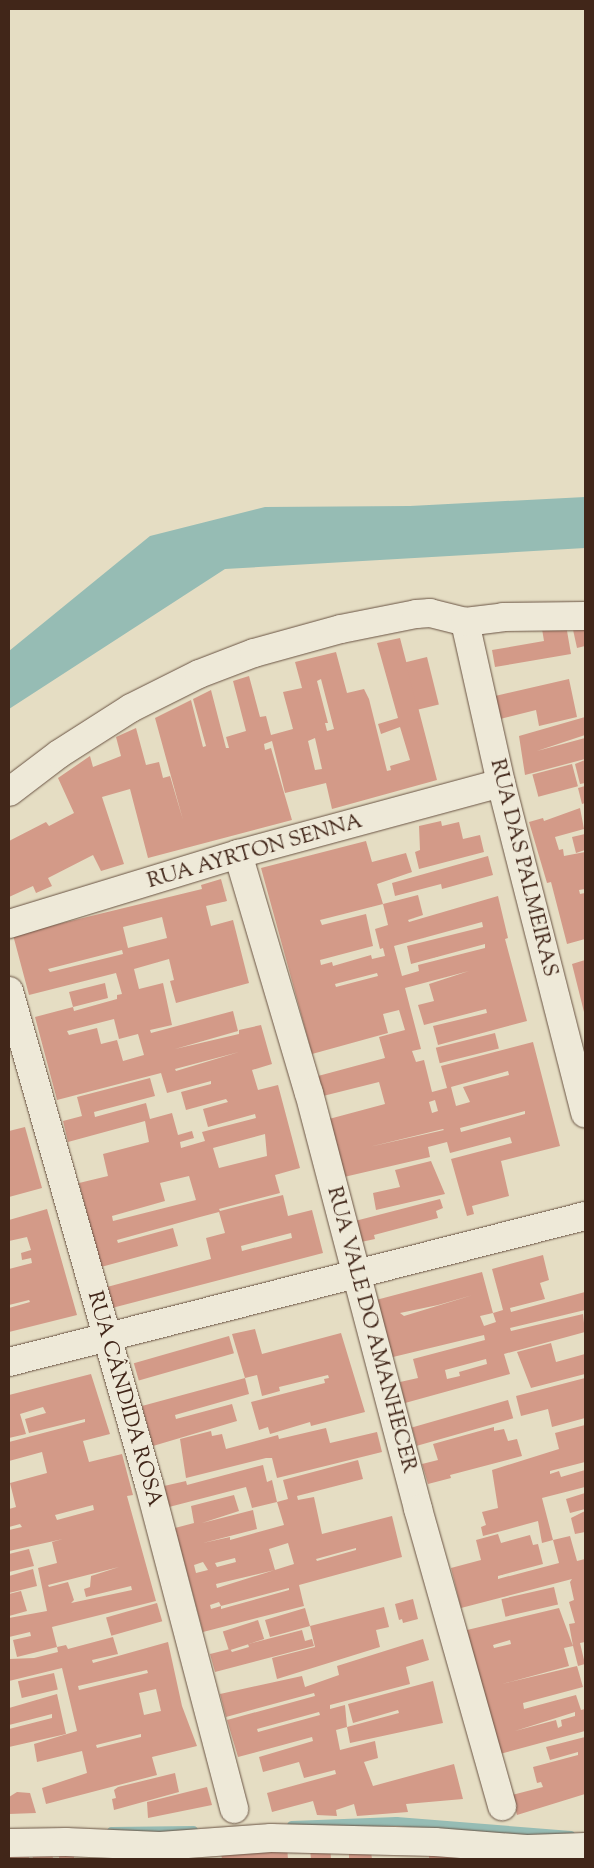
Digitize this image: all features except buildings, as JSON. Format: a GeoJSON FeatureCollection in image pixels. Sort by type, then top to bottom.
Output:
{"type":"FeatureCollection","features":[{"type":"Feature","properties":{"kind":"street"},"geometry":{"type":"LineString","coordinates":[[9,792],[59,754],[131,708],[234,660],[307,637],[384,619],[430,613],[465,622],[503,617],[585,616]]}},
{"type":"Feature","properties":{"kind":"street","name":"RUA DAS PALMEIRAS"},"geometry":{"type":"LineString","coordinates":[[465,622],[502,783],[585,1113]]}},
{"type":"Feature","properties":{"kind":"street","name":"RUA AYRTON SENNA"},"geometry":{"type":"LineString","coordinates":[[9,924],[238,854],[502,783]]}},
{"type":"Feature","properties":{"kind":"street","name":"RUA VALE DO AMANHECER"},"geometry":{"type":"LineString","coordinates":[[238,854],[285,1006],[462,1672],[502,1806]]}},
{"type":"Feature","properties":{"kind":"street","name":"RUA CÂNDIDA ROSA"},"geometry":{"type":"LineString","coordinates":[[9,991],[106,1336],[150,1484],[234,1809]]}},
{"type":"Feature","properties":{"kind":"street"},"geometry":{"type":"LineString","coordinates":[[9,1362],[106,1336],[205,1314],[357,1272],[585,1216]]}},
{"type":"Feature","properties":{"kind":"street"},"geometry":{"type":"LineString","coordinates":[[9,1843],[170,1852],[272,1838],[435,1842],[520,1849],[585,1847]]}},
{"type":"Feature","properties":{"kind":"water"},"geometry":{"type":"Polygon","coordinates":[[[585,497],[585,548],[225,569],[9,709],[9,651],[150,536],[265,507],[410,506],[585,497]]]}},
{"type":"Feature","properties":{"kind":"waterway"},"geometry":{"type":"LineString","coordinates":[[291,1825],[396,1821],[570,1835]]}},
{"type":"Feature","properties":{"kind":"waterway"},"geometry":{"type":"LineString","coordinates":[[111,1831],[193,1830]]}}]}
